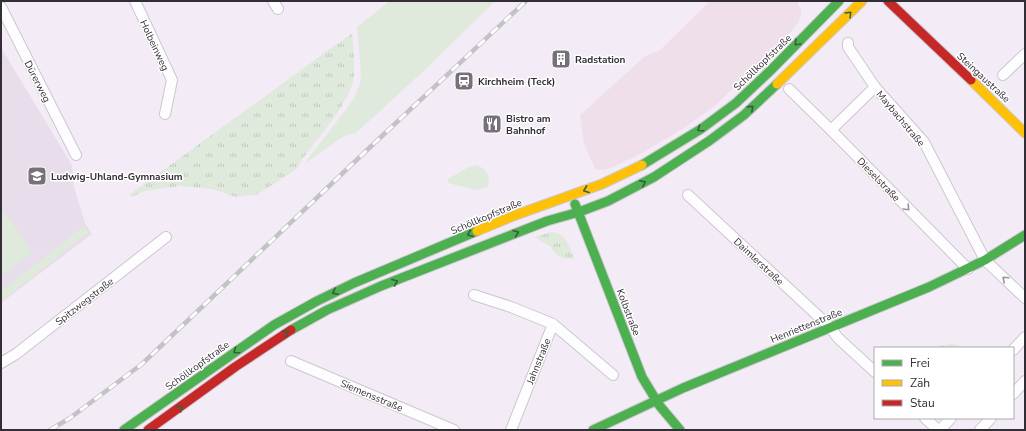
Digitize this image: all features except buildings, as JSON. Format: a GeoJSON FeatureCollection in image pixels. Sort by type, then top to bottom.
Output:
{"type":"FeatureCollection","features":[{"type":"Feature","properties":{"kind":"main road","name":"Schöllkopfstraße"},"geometry":{"type":"LineString","coordinates":[[124,430],[274,325],[316,301],[513,216],[602,184],[649,162],[701,129],[736,102],[770,71],[839,1]]}},
{"type":"Feature","properties":{"kind":"main road"},"geometry":{"type":"LineString","coordinates":[[148,430],[250,357],[288,332],[327,311],[359,296],[547,221],[579,212],[608,201],[654,177],[709,141],[744,114],[776,86],[862,1]]}},
{"type":"Feature","properties":{"kind":"main road","name":"Steingaustraße"},"geometry":{"type":"LineString","coordinates":[[888,1],[987,94],[1025,133]]}},
{"type":"Feature","properties":{"kind":"main road","name":"Kolbstraße"},"geometry":{"type":"LineString","coordinates":[[571,195],[579,212],[642,377],[670,420],[680,430]]}},
{"type":"Feature","properties":{"kind":"main road","name":"Henriettenstraße"},"geometry":{"type":"LineString","coordinates":[[592,430],[620,419],[656,400],[929,287],[985,260],[1025,236]]}},
{"type":"Feature","properties":{"kind":"street","name":"Holbeinweg"},"geometry":{"type":"LineString","coordinates":[[135,1],[172,80],[165,114]]}},
{"type":"Feature","properties":{"kind":"street","name":"Dürerweg"},"geometry":{"type":"LineString","coordinates":[[1,7],[76,155]]}},
{"type":"Feature","properties":{"kind":"street","name":"Maybachstraße"},"geometry":{"type":"LineString","coordinates":[[848,43],[848,48],[875,87],[924,142],[985,260],[1025,298]]}},
{"type":"Feature","properties":{"kind":"street"},"geometry":{"type":"LineString","coordinates":[[1002,75],[1025,54]]}},
{"type":"Feature","properties":{"kind":"street"},"geometry":{"type":"LineString","coordinates":[[831,130],[875,87]]}},
{"type":"Feature","properties":{"kind":"street","name":"Dieselstraße"},"geometry":{"type":"LineString","coordinates":[[789,89],[968,269]]}},
{"type":"Feature","properties":{"kind":"street","name":"Daimlerstraße"},"geometry":{"type":"LineString","coordinates":[[688,195],[830,327],[838,338],[874,371]]}},
{"type":"Feature","properties":{"kind":"street","name":"Spitzwegstraße"},"geometry":{"type":"LineString","coordinates":[[1,363],[16,354],[166,237]]}},
{"type":"Feature","properties":{"kind":"street"},"geometry":{"type":"LineString","coordinates":[[474,295],[511,307],[553,324],[613,375]]}},
{"type":"Feature","properties":{"kind":"street","name":"Jahnstraße"},"geometry":{"type":"LineString","coordinates":[[511,430],[553,324]]}},
{"type":"Feature","properties":{"kind":"street"},"geometry":{"type":"LineString","coordinates":[[1014,349],[1025,337]]}},
{"type":"Feature","properties":{"kind":"street","name":"Siemensstraße"},"geometry":{"type":"LineString","coordinates":[[291,361],[433,426],[454,430]]}},
{"type":"Feature","properties":{"kind":"street"},"geometry":{"type":"LineString","coordinates":[[1014,393],[1025,381]]}},
{"type":"Feature","properties":{"kind":"street"},"geometry":{"type":"LineString","coordinates":[[926,419],[939,430],[950,419]]}},
{"type":"Feature","properties":{"kind":"street"},"geometry":{"type":"LineString","coordinates":[[980,430],[990,419]]}},
{"type":"Feature","properties":{"kind":"shaded area"},"geometry":{"type":"Polygon","coordinates":[[[710,1],[797,1],[801,10],[801,16],[798,23],[790,33],[716,105],[684,128],[644,152],[611,168],[604,170],[595,169],[584,144],[580,115],[644,57],[660,50],[710,1]]]}},
{"type":"Feature","properties":{"kind":"shaded area","name":"Ludwig-Uhland-Gymnasium"},"geometry":{"type":"Polygon","coordinates":[[[1,48],[72,165],[74,187],[85,223],[92,234],[1,303],[1,48]]]}},
{"type":"Feature","properties":{"kind":"green space"},"geometry":{"type":"Polygon","coordinates":[[[390,1],[495,1],[429,66],[356,133],[344,136],[304,164],[354,98],[360,84],[361,73],[357,27],[390,1]]]}},
{"type":"Feature","properties":{"kind":"green space"},"geometry":{"type":"Polygon","coordinates":[[[352,33],[354,76],[352,86],[340,109],[301,161],[297,169],[258,194],[236,197],[212,189],[179,186],[145,191],[131,197],[129,195],[352,33]]]}},
{"type":"Feature","properties":{"kind":"green space"},"geometry":{"type":"Polygon","coordinates":[[[477,165],[484,169],[488,174],[489,180],[487,187],[478,190],[451,184],[447,181],[469,167],[477,165]]]}},
{"type":"Feature","properties":{"kind":"green space"},"geometry":{"type":"Polygon","coordinates":[[[4,212],[33,252],[1,276],[1,214],[4,212]]]}},
{"type":"Feature","properties":{"kind":"green space"},"geometry":{"type":"Polygon","coordinates":[[[84,226],[89,232],[1,302],[1,291],[84,226]]]}},
{"type":"Feature","properties":{"kind":"green space"},"geometry":{"type":"Polygon","coordinates":[[[551,232],[564,238],[574,258],[566,259],[560,257],[551,247],[535,237],[551,232]]]}},
{"type":"Feature","properties":{"kind":"green space"},"geometry":{"type":"Polygon","coordinates":[[[951,344],[959,345],[959,347],[936,347],[951,344]]]}},
{"type":"Feature","properties":{"kind":"railway"},"geometry":{"type":"LineString","coordinates":[[50,430],[70,418],[142,364],[526,1]]}},
{"type":"Feature","properties":{"kind":"traffic: fast"},"geometry":{"type":"LineString","coordinates":[[642,165],[701,129],[736,103],[839,1]]}},
{"type":"Feature","properties":{"kind":"traffic: fast"},"geometry":{"type":"LineString","coordinates":[[291,330],[327,310],[381,286],[547,221],[579,212],[608,201],[654,177],[709,141],[744,115],[777,84]]}},
{"type":"Feature","properties":{"kind":"traffic: fast"},"geometry":{"type":"LineString","coordinates":[[575,204],[642,377],[659,405],[680,430]]}},
{"type":"Feature","properties":{"kind":"traffic: fast"},"geometry":{"type":"LineString","coordinates":[[124,430],[274,325],[317,301],[354,283],[477,231]]}},
{"type":"Feature","properties":{"kind":"traffic: fast"},"geometry":{"type":"LineString","coordinates":[[593,430],[683,388],[929,287],[985,260],[1025,235]]}},
{"type":"Feature","properties":{"kind":"traffic: slow"},"geometry":{"type":"LineString","coordinates":[[777,84],[862,1]]}},
{"type":"Feature","properties":{"kind":"traffic: slow"},"geometry":{"type":"LineString","coordinates":[[971,80],[1025,133]]}},
{"type":"Feature","properties":{"kind":"traffic: slow"},"geometry":{"type":"LineString","coordinates":[[477,231],[513,216],[602,184],[642,165]]}},
{"type":"Feature","properties":{"kind":"traffic: jam"},"geometry":{"type":"LineString","coordinates":[[888,1],[971,80]]}},
{"type":"Feature","properties":{"kind":"traffic: jam"},"geometry":{"type":"LineString","coordinates":[[148,430],[235,367],[291,330]]}},
{"type":"Feature","properties":{"kind":"place","name":"Radstation"},"geometry":{"type":"Point","coordinates":[561,59]}},
{"type":"Feature","properties":{"kind":"place","name":"Kirchheim (Teck)"},"geometry":{"type":"Point","coordinates":[464,81]}},
{"type":"Feature","properties":{"kind":"place","name":"Bistro am Bahnhof"},"geometry":{"type":"Point","coordinates":[492,124]}},
{"type":"Feature","properties":{"kind":"place","name":"Ludwig-Uhland-Gymnasium"},"geometry":{"type":"Point","coordinates":[37,176]}}]}
